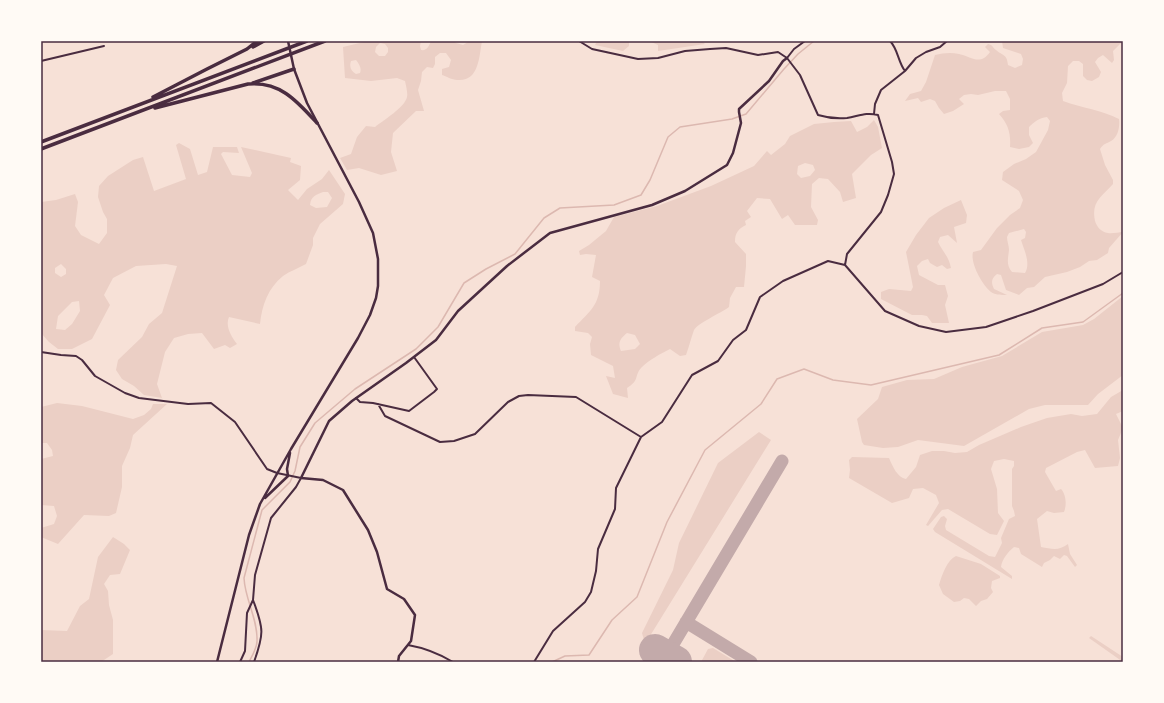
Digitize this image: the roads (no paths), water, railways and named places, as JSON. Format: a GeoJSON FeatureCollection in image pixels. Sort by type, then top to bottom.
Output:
{"type":"FeatureCollection","features":[{"type":"Feature","properties":{"kind":"highway"},"geometry":{"type":"LineString","coordinates":[[247,49],[258,41]]}},
{"type":"Feature","properties":{"kind":"highway"},"geometry":{"type":"LineString","coordinates":[[139,105],[207,68],[264,41]]}},
{"type":"Feature","properties":{"kind":"highway"},"geometry":{"type":"LineString","coordinates":[[41,142],[307,41]]}},
{"type":"Feature","properties":{"kind":"highway"},"geometry":{"type":"LineString","coordinates":[[41,149],[325,41]]}},
{"type":"Feature","properties":{"kind":"highway"},"geometry":{"type":"LineString","coordinates":[[140,111],[248,84],[294,69]]}},
{"type":"Feature","properties":{"kind":"highway"},"geometry":{"type":"LineString","coordinates":[[248,84],[258,83],[280,90],[295,100],[316,123]]}},
{"type":"Feature","properties":{"kind":"street"},"geometry":{"type":"LineString","coordinates":[[217,662],[249,535],[262,501],[277,473],[358,338],[370,315],[378,286],[378,259],[373,233],[359,202],[316,123],[294,69],[288,41]]}},
{"type":"Feature","properties":{"kind":"street"},"geometry":{"type":"LineString","coordinates":[[580,41],[592,49],[638,59],[658,58],[685,51],[726,48],[758,55],[778,52],[788,60],[800,76],[818,116],[828,118],[846,118],[870,113],[878,115],[892,162],[894,174],[881,212],[847,254],[845,265]]}},
{"type":"Feature","properties":{"kind":"street"},"geometry":{"type":"LineString","coordinates":[[240,662],[245,651],[247,613],[252,601],[255,575],[271,518],[296,487],[329,421],[356,398],[436,340],[458,311],[508,266],[550,233],[652,205],[686,191],[726,165],[733,153],[741,123],[739,109],[769,81],[783,61],[788,60],[794,49],[805,41]]}},
{"type":"Feature","properties":{"kind":"street"},"geometry":{"type":"LineString","coordinates":[[890,41],[905,71]]}},
{"type":"Feature","properties":{"kind":"street"},"geometry":{"type":"LineString","coordinates":[[874,114],[875,104],[881,90],[905,71],[916,58],[926,52],[940,47],[947,41]]}},
{"type":"Feature","properties":{"kind":"street"},"geometry":{"type":"LineString","coordinates":[[41,61],[104,46]]}},
{"type":"Feature","properties":{"kind":"street"},"geometry":{"type":"LineString","coordinates":[[534,662],[553,630],[585,602],[591,592],[596,571],[598,549],[615,509],[616,488],[641,437],[662,422],[692,375],[718,362],[733,340],[746,330],[760,297],[783,281],[828,262],[845,265],[885,311],[919,326],[946,332],[986,327],[1103,284],[1123,272]]}},
{"type":"Feature","properties":{"kind":"street"},"geometry":{"type":"LineString","coordinates":[[41,352],[76,356],[82,360],[95,376],[125,393],[139,398],[188,404],[211,403],[235,422],[267,469],[295,478],[322,480],[343,490],[368,530],[377,552],[388,589],[404,599],[415,615],[411,641],[399,656],[398,662]]}},
{"type":"Feature","properties":{"kind":"street"},"geometry":{"type":"LineString","coordinates":[[356,398],[360,402],[378,404],[408,411],[437,389],[414,357]]}},
{"type":"Feature","properties":{"kind":"street"},"geometry":{"type":"LineString","coordinates":[[378,404],[385,416],[440,442],[454,441],[475,434],[508,402],[519,396],[576,397],[641,437]]}},
{"type":"Feature","properties":{"kind":"street"},"geometry":{"type":"LineString","coordinates":[[289,476],[287,469],[291,450]]}},
{"type":"Feature","properties":{"kind":"street"},"geometry":{"type":"LineString","coordinates":[[262,501],[289,476]]}},
{"type":"Feature","properties":{"kind":"street"},"geometry":{"type":"LineString","coordinates":[[252,601],[262,630],[262,640],[254,662]]}},
{"type":"Feature","properties":{"kind":"street"},"geometry":{"type":"LineString","coordinates":[[408,645],[434,651],[453,662]]}},
{"type":"Feature","properties":{"kind":"waterway"},"geometry":{"type":"LineString","coordinates":[[249,662],[256,646],[257,633],[244,578],[262,510],[290,482],[295,471],[300,447],[315,423],[355,389],[416,349],[438,327],[464,283],[486,269],[515,254],[544,218],[560,208],[614,205],[641,195],[650,180],[668,137],[680,127],[732,119],[746,114],[784,69],[798,54],[814,41]]}},
{"type":"Feature","properties":{"kind":"waterway"},"geometry":{"type":"LineString","coordinates":[[552,662],[565,656],[589,655],[612,620],[637,597],[667,522],[705,450],[761,404],[777,379],[804,369],[833,380],[871,385],[999,355],[1042,328],[1083,322],[1123,293]]}}]}
